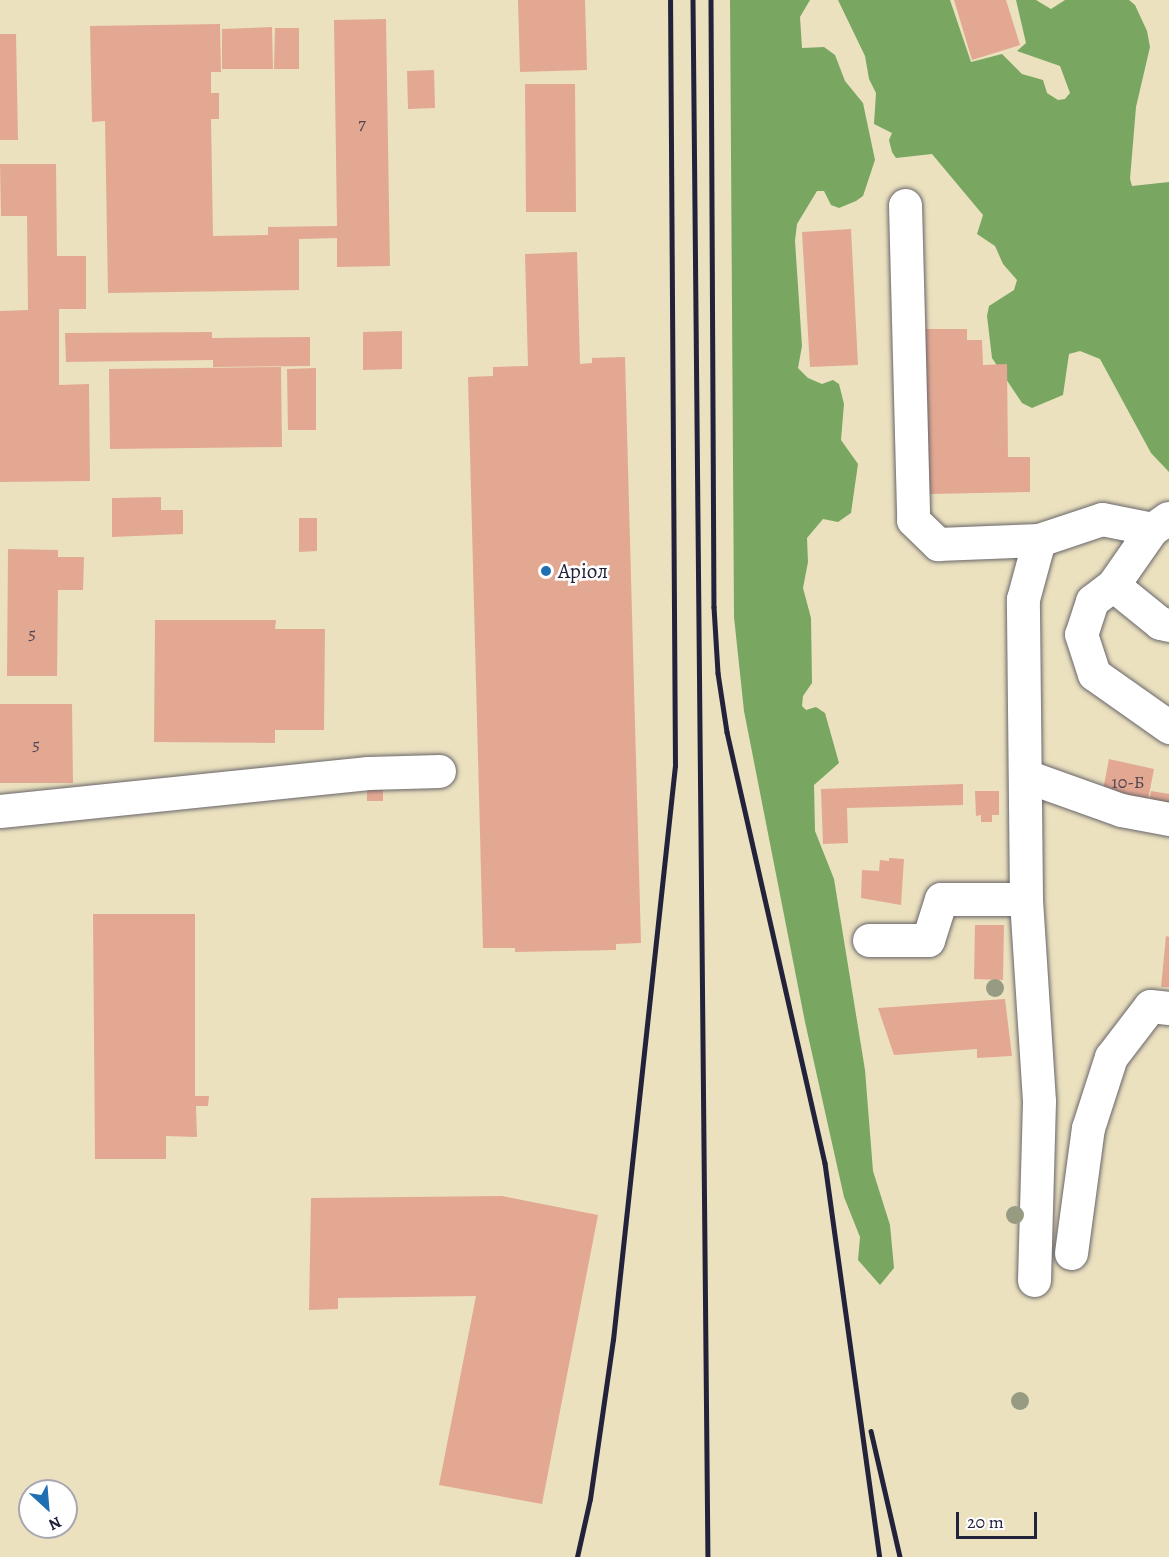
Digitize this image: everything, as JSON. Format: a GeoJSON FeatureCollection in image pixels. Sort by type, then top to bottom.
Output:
{"type":"FeatureCollection","features":[{"type":"Feature","properties":{"kind":"street"},"geometry":{"type":"LineString","coordinates":[[905,205],[913,520],[938,544],[1039,540],[1102,519],[1160,523]]}},
{"type":"Feature","properties":{"kind":"street"},"geometry":{"type":"LineString","coordinates":[[1160,523],[1113,585],[1092,601],[1081,634],[1094,674],[1169,727]]}},
{"type":"Feature","properties":{"kind":"street"},"geometry":{"type":"LineString","coordinates":[[1034,1280],[1039,1101],[1026,899],[1023,599],[1039,540]]}},
{"type":"Feature","properties":{"kind":"street"},"geometry":{"type":"LineString","coordinates":[[1113,585],[1160,623],[1169,625]]}},
{"type":"Feature","properties":{"kind":"street"},"geometry":{"type":"LineString","coordinates":[[0,811],[368,773],[439,771]]}},
{"type":"Feature","properties":{"kind":"street"},"geometry":{"type":"LineString","coordinates":[[1026,776],[1121,810],[1169,819]]}},
{"type":"Feature","properties":{"kind":"street"},"geometry":{"type":"LineString","coordinates":[[869,940],[928,940],[941,899],[1026,899]]}},
{"type":"Feature","properties":{"kind":"street"},"geometry":{"type":"LineString","coordinates":[[1071,1253],[1088,1128],[1111,1057],[1150,1006],[1169,1008]]}},
{"type":"Feature","properties":{"kind":"green space"},"geometry":{"type":"Polygon","coordinates":[[[730,0],[810,0],[800,17],[802,48],[824,47],[835,55],[845,81],[863,103],[875,160],[863,196],[856,201],[839,208],[831,205],[824,191],[817,191],[797,224],[795,241],[802,346],[798,368],[808,378],[822,384],[833,380],[839,384],[844,404],[841,440],[858,464],[851,513],[838,522],[823,519],[807,538],[808,562],[803,588],[811,618],[812,683],[803,696],[802,706],[806,710],[816,707],[825,713],[839,763],[814,785],[815,831],[834,879],[865,1070],[873,1171],[890,1225],[894,1268],[880,1285],[858,1260],[860,1237],[844,1197],[805,1022],[744,711],[734,617],[730,0]]]}},
{"type":"Feature","properties":{"kind":"green space"},"geometry":{"type":"Polygon","coordinates":[[[838,0],[950,0],[971,62],[1002,54],[1022,74],[1043,80],[1047,93],[1058,100],[1065,99],[1070,93],[1060,66],[1017,51],[1026,43],[1016,0],[1036,0],[1051,9],[1065,0],[1129,0],[1135,5],[1147,31],[1150,47],[1136,107],[1130,179],[1132,186],[1169,182],[1169,472],[1151,453],[1100,359],[1080,351],[1069,354],[1063,395],[1032,408],[1022,403],[992,358],[987,316],[989,306],[1014,290],[1017,280],[1003,264],[995,246],[977,234],[983,215],[932,154],[896,158],[889,140],[892,133],[874,124],[876,93],[869,79],[865,56],[838,0]]]}},
{"type":"Feature","properties":{"kind":"building"},"geometry":{"type":"Polygon","coordinates":[[[518,0],[585,0],[587,70],[520,72],[518,0]]]}},
{"type":"Feature","properties":{"kind":"building"},"geometry":{"type":"Polygon","coordinates":[[[954,0],[1006,0],[1020,45],[972,60],[954,0]]]}},
{"type":"Feature","properties":{"kind":"building"},"geometry":{"type":"Polygon","coordinates":[[[386,19],[390,266],[337,267],[337,238],[299,239],[299,290],[108,293],[105,121],[92,122],[90,26],[220,24],[221,72],[211,72],[211,93],[219,93],[219,119],[211,119],[213,236],[268,235],[268,227],[337,226],[334,20],[386,19]]]}},
{"type":"Feature","properties":{"kind":"building"},"geometry":{"type":"Polygon","coordinates":[[[272,27],[273,69],[222,69],[222,29],[272,27]]]}},
{"type":"Feature","properties":{"kind":"building"},"geometry":{"type":"Polygon","coordinates":[[[275,28],[299,28],[299,69],[274,69],[275,28]]]}},
{"type":"Feature","properties":{"kind":"building"},"geometry":{"type":"Polygon","coordinates":[[[0,34],[16,34],[18,140],[0,140],[0,34]]]}},
{"type":"Feature","properties":{"kind":"building"},"geometry":{"type":"Polygon","coordinates":[[[434,70],[435,108],[408,109],[407,71],[434,70]]]}},
{"type":"Feature","properties":{"kind":"building"},"geometry":{"type":"Polygon","coordinates":[[[525,84],[575,84],[576,212],[526,212],[525,84]]]}},
{"type":"Feature","properties":{"kind":"building"},"geometry":{"type":"Polygon","coordinates":[[[0,164],[56,164],[57,256],[86,256],[86,309],[59,309],[59,385],[89,384],[90,481],[0,482],[0,311],[28,310],[27,216],[1,216],[0,164]]]}},
{"type":"Feature","properties":{"kind":"building"},"geometry":{"type":"Polygon","coordinates":[[[851,229],[858,365],[810,367],[802,232],[851,229]]]}},
{"type":"Feature","properties":{"kind":"building"},"geometry":{"type":"Polygon","coordinates":[[[577,252],[580,364],[592,363],[592,358],[625,357],[641,943],[616,944],[616,950],[515,952],[515,948],[483,948],[468,377],[493,376],[493,367],[528,366],[525,254],[577,252]]]}},
{"type":"Feature","properties":{"kind":"building"},"geometry":{"type":"Polygon","coordinates":[[[925,329],[967,329],[967,340],[982,340],[983,365],[1007,364],[1008,457],[1030,457],[1030,492],[929,494],[925,329]]]}},
{"type":"Feature","properties":{"kind":"building"},"geometry":{"type":"Polygon","coordinates":[[[402,331],[402,369],[363,370],[363,332],[402,331]]]}},
{"type":"Feature","properties":{"kind":"building"},"geometry":{"type":"Polygon","coordinates":[[[212,332],[212,338],[310,337],[310,366],[213,367],[213,360],[66,362],[65,333],[212,332]]]}},
{"type":"Feature","properties":{"kind":"building"},"geometry":{"type":"Polygon","coordinates":[[[281,367],[282,447],[110,449],[109,369],[281,367]]]}},
{"type":"Feature","properties":{"kind":"building"},"geometry":{"type":"Polygon","coordinates":[[[316,368],[316,430],[288,430],[287,369],[316,368]]]}},
{"type":"Feature","properties":{"kind":"building"},"geometry":{"type":"Polygon","coordinates":[[[161,497],[161,510],[183,510],[183,534],[112,537],[112,498],[161,497]]]}},
{"type":"Feature","properties":{"kind":"building"},"geometry":{"type":"Polygon","coordinates":[[[299,518],[317,518],[317,551],[299,552],[299,518]]]}},
{"type":"Feature","properties":{"kind":"building"},"geometry":{"type":"Polygon","coordinates":[[[8,549],[58,550],[58,557],[84,557],[83,590],[58,590],[57,676],[7,676],[8,549]]]}},
{"type":"Feature","properties":{"kind":"building"},"geometry":{"type":"Polygon","coordinates":[[[155,620],[276,620],[275,629],[325,629],[324,730],[275,730],[275,743],[154,742],[155,620]]]}},
{"type":"Feature","properties":{"kind":"building"},"geometry":{"type":"Polygon","coordinates":[[[0,704],[72,704],[73,783],[0,783],[0,704]]]}},
{"type":"Feature","properties":{"kind":"building"},"geometry":{"type":"Polygon","coordinates":[[[1109,759],[1154,769],[1147,805],[1102,795],[1109,759]]]}},
{"type":"Feature","properties":{"kind":"building"},"geometry":{"type":"Polygon","coordinates":[[[367,782],[383,782],[383,801],[367,801],[367,782]]]}},
{"type":"Feature","properties":{"kind":"building"},"geometry":{"type":"Polygon","coordinates":[[[963,784],[963,805],[847,808],[848,843],[823,844],[821,789],[963,784]]]}},
{"type":"Feature","properties":{"kind":"building"},"geometry":{"type":"Polygon","coordinates":[[[975,791],[999,791],[999,815],[992,815],[992,822],[981,822],[981,815],[976,816],[975,791]]]}},
{"type":"Feature","properties":{"kind":"building"},"geometry":{"type":"Polygon","coordinates":[[[1151,791],[1169,794],[1169,806],[1149,803],[1151,791]]]}},
{"type":"Feature","properties":{"kind":"building"},"geometry":{"type":"Polygon","coordinates":[[[889,858],[904,859],[901,905],[861,898],[862,870],[879,871],[880,860],[889,861],[889,858]]]}},
{"type":"Feature","properties":{"kind":"building"},"geometry":{"type":"Polygon","coordinates":[[[93,914],[195,914],[195,1096],[209,1096],[208,1106],[196,1106],[197,1137],[166,1136],[166,1159],[95,1159],[93,914]]]}},
{"type":"Feature","properties":{"kind":"building"},"geometry":{"type":"Polygon","coordinates":[[[975,925],[1004,925],[1003,980],[974,979],[975,925]]]}},
{"type":"Feature","properties":{"kind":"building"},"geometry":{"type":"Polygon","coordinates":[[[1166,936],[1169,937],[1169,987],[1161,987],[1166,936]]]}},
{"type":"Feature","properties":{"kind":"building"},"geometry":{"type":"Polygon","coordinates":[[[1005,999],[1012,1056],[977,1058],[977,1049],[894,1055],[878,1008],[1005,999]]]}},
{"type":"Feature","properties":{"kind":"building"},"geometry":{"type":"Polygon","coordinates":[[[502,1196],[598,1215],[542,1504],[439,1485],[476,1296],[338,1298],[338,1309],[309,1310],[311,1198],[502,1196]]]}},
{"type":"Feature","properties":{"kind":"railway"},"geometry":{"type":"LineString","coordinates":[[577,1557],[590,1499],[613,1340],[675,766],[670,0]]}},
{"type":"Feature","properties":{"kind":"railway"},"geometry":{"type":"LineString","coordinates":[[693,0],[708,1557]]}},
{"type":"Feature","properties":{"kind":"railway"},"geometry":{"type":"LineString","coordinates":[[711,0],[714,607],[718,673],[727,732],[825,1163],[880,1557]]}},
{"type":"Feature","properties":{"kind":"railway"},"geometry":{"type":"LineString","coordinates":[[871,1431],[900,1557]]}},
{"type":"Feature","properties":{"kind":"place","name":"Аріол"},"geometry":{"type":"Point","coordinates":[546,571]}}]}
